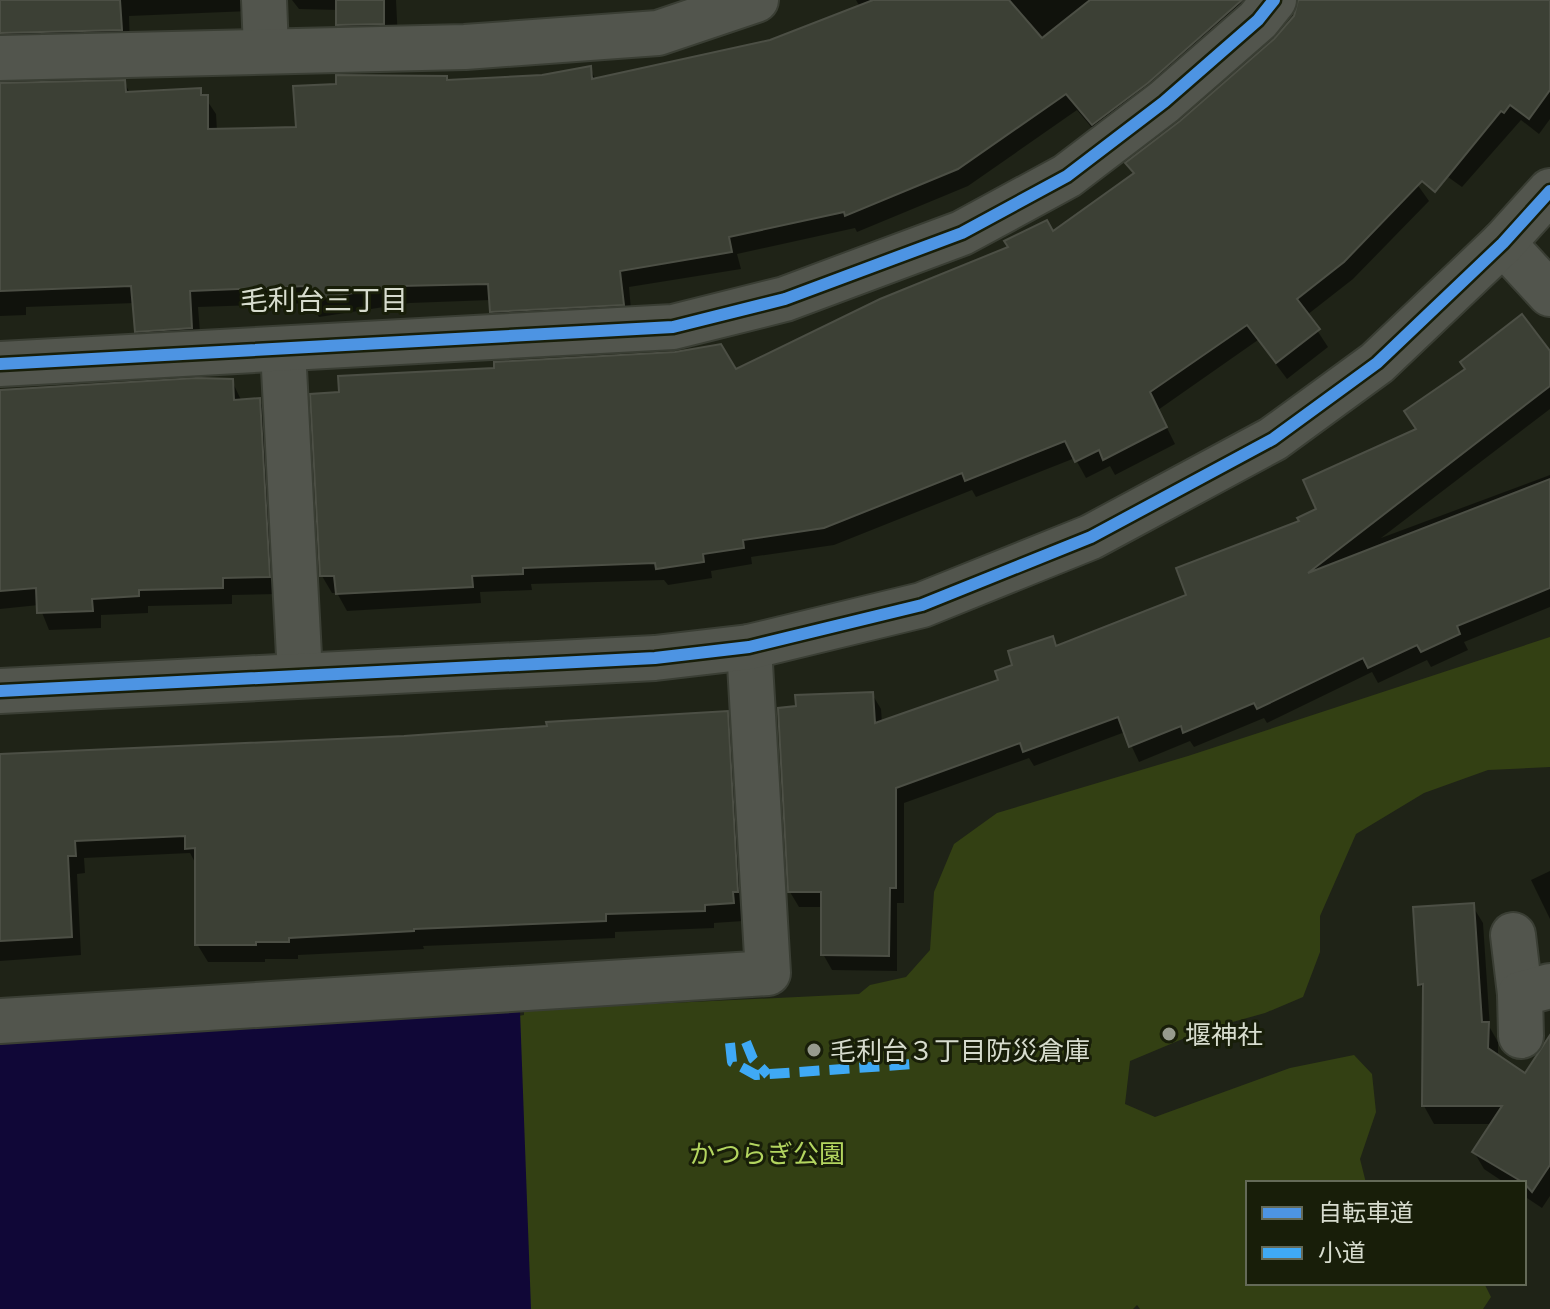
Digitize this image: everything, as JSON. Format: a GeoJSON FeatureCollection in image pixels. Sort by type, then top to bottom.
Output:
{"type":"FeatureCollection","features":[{"type":"Feature","properties":{"kind":"street"},"geometry":{"type":"LineString","coordinates":[[264,0],[266,49]]}},
{"type":"Feature","properties":{"kind":"street"},"geometry":{"type":"LineString","coordinates":[[0,58],[266,49],[465,47],[658,33],[756,0]]}},
{"type":"Feature","properties":{"kind":"street"},"geometry":{"type":"LineString","coordinates":[[0,364],[673,327],[785,299],[962,233],[1067,176],[1164,102],[1258,20],[1274,0]]}},
{"type":"Feature","properties":{"kind":"street"},"geometry":{"type":"LineString","coordinates":[[0,691],[655,658],[749,647],[922,605],[1091,537],[1273,439],[1377,363],[1503,243],[1550,191]]}},
{"type":"Feature","properties":{"kind":"street"},"geometry":{"type":"LineString","coordinates":[[1503,243],[1550,294]]}},
{"type":"Feature","properties":{"kind":"street"},"geometry":{"type":"LineString","coordinates":[[283,350],[300,675]]}},
{"type":"Feature","properties":{"kind":"street"},"geometry":{"type":"LineString","coordinates":[[0,1021],[768,973],[749,647]]}},
{"type":"Feature","properties":{"kind":"street"},"geometry":{"type":"LineString","coordinates":[[1513,935],[1530,1006]]}},
{"type":"Feature","properties":{"kind":"green space","name":"堰神社"},"geometry":{"type":"Polygon","coordinates":[[[1550,637],[1550,767],[1488,770],[1424,793],[1356,834],[1320,916],[1320,952],[1303,997],[1265,1013],[1204,1030],[1130,1061],[1125,1104],[1155,1117],[1290,1068],[1354,1055],[1372,1074],[1376,1112],[1360,1159],[1366,1181],[1246,1181],[1246,1285],[1485,1285],[1491,1297],[1483,1309],[1140,1309],[1137,1305],[1133,1309],[466,1309],[506,1018],[524,1015],[524,1010],[859,994],[870,985],[906,977],[930,950],[934,892],[954,844],[997,813],[1188,756],[1550,637]]]}},
{"type":"Feature","properties":{"kind":"shaded area"},"geometry":{"type":"Polygon","coordinates":[[[520,1011],[531,1309],[0,1309],[0,1036],[520,1011]]]}},
{"type":"Feature","properties":{"kind":"building"},"geometry":{"type":"Polygon","coordinates":[[[0,0],[120,0],[122,30],[0,33],[0,0]]]}},
{"type":"Feature","properties":{"kind":"building"},"geometry":{"type":"Polygon","coordinates":[[[336,0],[384,0],[384,24],[336,25],[336,0]]]}},
{"type":"Feature","properties":{"kind":"building"},"geometry":{"type":"Polygon","coordinates":[[[873,0],[1009,0],[1042,38],[1090,0],[1242,0],[1148,83],[1092,125],[1066,94],[958,169],[845,216],[844,212],[729,237],[732,252],[620,271],[624,305],[490,312],[488,284],[399,286],[307,300],[306,286],[190,291],[192,328],[135,332],[131,286],[0,291],[0,83],[125,80],[126,92],[201,88],[201,95],[208,95],[208,129],[296,127],[293,86],[336,84],[336,75],[447,76],[447,80],[542,75],[591,66],[592,79],[770,40],[873,0]]]}},
{"type":"Feature","properties":{"kind":"building"},"geometry":{"type":"Polygon","coordinates":[[[1298,0],[1550,0],[1550,90],[1529,119],[1510,105],[1504,113],[1501,111],[1435,192],[1422,181],[1344,262],[1297,299],[1320,329],[1276,363],[1247,325],[1150,392],[1167,427],[1103,460],[1099,450],[1075,462],[1065,441],[965,481],[962,473],[824,528],[743,540],[744,548],[703,554],[704,562],[656,569],[655,563],[523,568],[523,574],[472,576],[473,587],[336,594],[334,576],[320,576],[310,394],[339,392],[338,376],[494,368],[494,362],[675,352],[721,344],[736,369],[880,299],[1008,247],[1004,241],[1047,220],[1053,231],[1134,173],[1125,163],[1180,121],[1274,39],[1294,16],[1298,0]]]}},
{"type":"Feature","properties":{"kind":"building"},"geometry":{"type":"Polygon","coordinates":[[[1522,314],[1550,351],[1550,386],[1308,573],[1550,479],[1550,588],[1457,626],[1460,634],[1421,652],[1417,645],[1368,668],[1363,658],[1257,709],[1254,703],[1183,733],[1181,726],[1129,747],[1118,717],[1023,752],[1020,743],[896,788],[896,888],[890,888],[889,956],[821,955],[821,892],[788,892],[778,708],[796,706],[795,695],[873,692],[875,723],[998,680],[995,671],[1012,665],[1008,651],[1053,636],[1056,646],[1186,595],[1176,568],[1299,521],[1297,518],[1316,509],[1303,480],[1416,429],[1404,411],[1465,369],[1460,362],[1522,314]]]}},
{"type":"Feature","properties":{"kind":"building"},"geometry":{"type":"Polygon","coordinates":[[[196,378],[233,379],[234,400],[260,398],[270,577],[223,578],[223,588],[139,590],[139,596],[92,599],[93,611],[37,613],[36,588],[0,591],[0,390],[196,378]]]}},
{"type":"Feature","properties":{"kind":"building"},"geometry":{"type":"Polygon","coordinates":[[[728,711],[738,892],[733,892],[734,903],[705,905],[705,911],[606,914],[606,921],[414,929],[289,938],[289,942],[256,942],[256,945],[195,945],[195,848],[185,849],[185,836],[75,841],[76,856],[68,856],[72,937],[0,941],[0,754],[404,736],[547,726],[546,722],[728,711]]]}},
{"type":"Feature","properties":{"kind":"building"},"geometry":{"type":"Polygon","coordinates":[[[1474,903],[1482,1022],[1489,1022],[1488,1048],[1525,1073],[1550,1035],[1550,1165],[1532,1192],[1526,1181],[1521,1181],[1472,1152],[1502,1106],[1422,1106],[1423,984],[1418,985],[1413,907],[1474,903]]]}},
{"type":"Feature","properties":{"kind":"marked path"},"geometry":{"type":"LineString","coordinates":[[746,1042],[753,1059],[768,1075]]}},
{"type":"Feature","properties":{"kind":"marked path"},"geometry":{"type":"LineString","coordinates":[[730,1043],[732,1062],[756,1075],[914,1064]]}},
{"type":"Feature","properties":{"kind":"cycle path"},"geometry":{"type":"LineString","coordinates":[[0,364],[673,327],[785,299],[962,233],[1067,176],[1164,102],[1258,20],[1274,0]]}},
{"type":"Feature","properties":{"kind":"cycle path"},"geometry":{"type":"LineString","coordinates":[[0,691],[655,658],[749,647],[922,605],[1091,537],[1273,439],[1377,363],[1503,243],[1550,191]]}},
{"type":"Feature","properties":{"kind":"place","name":"堰神社"},"geometry":{"type":"Point","coordinates":[1169,1034]}},
{"type":"Feature","properties":{"kind":"place","name":"毛利台３丁目防災倉庫"},"geometry":{"type":"Point","coordinates":[814,1050]}},
{"type":"Feature","properties":{"kind":"district","name":"毛利台三丁目"},"geometry":{"type":"Point","coordinates":[324,299]}},
{"type":"Feature","properties":{"kind":"park label","name":"かつらぎ公園"},"geometry":{"type":"Point","coordinates":[767,1153]}}]}
